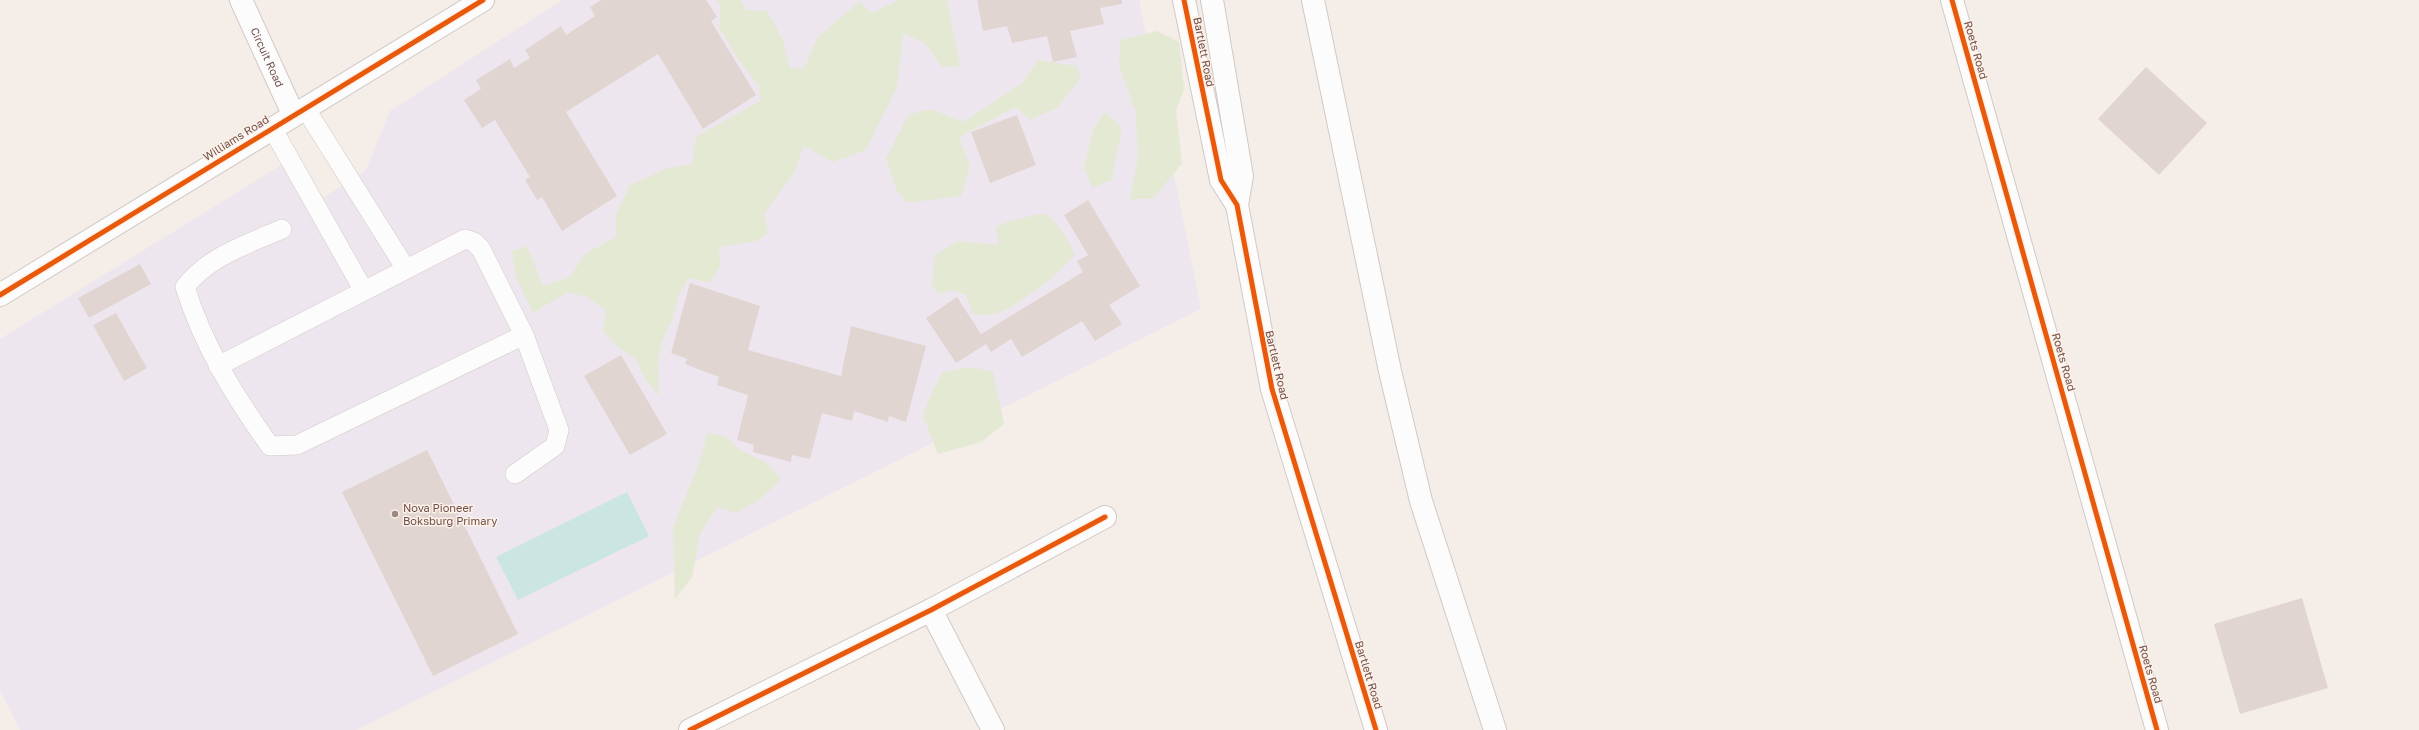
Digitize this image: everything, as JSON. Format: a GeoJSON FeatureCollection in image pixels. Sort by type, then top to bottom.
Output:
{"type":"FeatureCollection","features":[{"type":"Feature","properties":{"kind":"street","name":"Circuit Road"},"geometry":{"type":"LineString","coordinates":[[241,0],[299,111]]}},
{"type":"Feature","properties":{"kind":"street","name":"Williams Road"},"geometry":{"type":"LineString","coordinates":[[0,295],[483,0]]}},
{"type":"Feature","properties":{"kind":"street","name":"Bartlett Road"},"geometry":{"type":"LineString","coordinates":[[1184,0],[1221,180],[1237,205]]}},
{"type":"Feature","properties":{"kind":"street","name":"Bartlett Road"},"geometry":{"type":"LineString","coordinates":[[1212,0],[1242,176],[1237,205],[1272,389],[1376,730]]}},
{"type":"Feature","properties":{"kind":"street"},"geometry":{"type":"LineString","coordinates":[[1313,0],[1380,328],[1421,501],[1495,730]]}},
{"type":"Feature","properties":{"kind":"street","name":"Roets Road"},"geometry":{"type":"LineString","coordinates":[[1952,0],[2157,730]]}},
{"type":"Feature","properties":{"kind":"street"},"geometry":{"type":"LineString","coordinates":[[690,730],[931,610],[1106,517]]}},
{"type":"Feature","properties":{"kind":"street"},"geometry":{"type":"LineString","coordinates":[[931,610],[993,730]]}},
{"type":"Feature","properties":{"kind":"lane"},"geometry":{"type":"LineString","coordinates":[[299,111],[406,269]]}},
{"type":"Feature","properties":{"kind":"lane"},"geometry":{"type":"LineString","coordinates":[[272,128],[364,291]]}},
{"type":"Feature","properties":{"kind":"lane"},"geometry":{"type":"LineString","coordinates":[[282,229],[224,255],[197,271],[185,287],[193,314],[218,366],[246,412],[270,446],[297,445],[524,335]]}},
{"type":"Feature","properties":{"kind":"lane"},"geometry":{"type":"LineString","coordinates":[[218,366],[465,239],[474,242],[481,249],[524,335],[559,430],[556,446],[515,474]]}},
{"type":"Feature","properties":{"kind":"shaded area","name":"Nova Pioneer Boksburg Primary"},"geometry":{"type":"Polygon","coordinates":[[[562,0],[1139,0],[1201,309],[357,730],[20,730],[0,690],[0,339],[283,164],[309,207],[366,170],[390,111],[562,0]]]}},
{"type":"Feature","properties":{"kind":"green space"},"geometry":{"type":"Polygon","coordinates":[[[716,0],[741,0],[746,10],[767,11],[782,38],[790,68],[805,67],[817,38],[860,1],[871,13],[899,0],[947,0],[960,66],[942,67],[925,43],[903,33],[897,87],[866,150],[833,162],[804,146],[794,173],[764,214],[768,233],[757,241],[719,247],[720,267],[709,283],[688,278],[678,298],[673,318],[662,341],[658,361],[659,396],[645,379],[636,359],[618,347],[603,332],[606,310],[587,297],[568,292],[533,313],[515,275],[512,251],[527,246],[543,286],[570,277],[585,254],[616,237],[616,214],[630,185],[665,169],[692,164],[696,137],[760,101],[759,86],[738,59],[719,27],[721,7],[716,0]]]}},
{"type":"Feature","properties":{"kind":"green space"},"geometry":{"type":"Polygon","coordinates":[[[1157,31],[1179,42],[1184,89],[1176,111],[1182,163],[1153,199],[1130,199],[1138,157],[1136,113],[1119,65],[1120,40],[1157,31]]]}},
{"type":"Feature","properties":{"kind":"green space"},"geometry":{"type":"Polygon","coordinates":[[[1038,60],[1076,66],[1081,78],[1057,108],[1030,120],[1016,107],[959,137],[970,166],[961,196],[907,203],[896,189],[886,159],[908,115],[930,109],[963,122],[1022,83],[1038,60]]]}},
{"type":"Feature","properties":{"kind":"green space"},"geometry":{"type":"Polygon","coordinates":[[[1104,112],[1122,127],[1112,180],[1092,188],[1084,167],[1093,130],[1104,112]]]}},
{"type":"Feature","properties":{"kind":"green space"},"geometry":{"type":"Polygon","coordinates":[[[1044,213],[1050,217],[1062,231],[1075,255],[1058,272],[1035,291],[1011,307],[989,315],[973,314],[966,295],[952,290],[939,294],[932,285],[935,255],[958,241],[999,245],[996,227],[1013,220],[1044,213]]]}},
{"type":"Feature","properties":{"kind":"green space"},"geometry":{"type":"Polygon","coordinates":[[[972,367],[993,372],[1004,424],[981,442],[938,454],[923,416],[931,394],[943,372],[972,367]]]}},
{"type":"Feature","properties":{"kind":"green space"},"geometry":{"type":"Polygon","coordinates":[[[708,433],[725,436],[739,449],[767,463],[781,480],[759,500],[736,513],[717,507],[700,534],[692,577],[675,599],[673,527],[697,469],[708,433]]]}},
{"type":"Feature","properties":{"kind":"water"},"geometry":{"type":"Polygon","coordinates":[[[627,492],[649,536],[518,600],[496,557],[627,492]]]}},
{"type":"Feature","properties":{"kind":"building"},"geometry":{"type":"Polygon","coordinates":[[[601,0],[706,0],[717,17],[711,21],[756,95],[703,129],[658,54],[566,112],[617,196],[562,231],[542,197],[537,200],[525,180],[530,177],[495,120],[482,128],[464,100],[481,89],[476,80],[510,59],[514,68],[530,58],[525,50],[561,26],[566,35],[595,16],[590,7],[601,0]]]}},
{"type":"Feature","properties":{"kind":"building"},"geometry":{"type":"Polygon","coordinates":[[[977,0],[1122,0],[1122,4],[1100,8],[1104,24],[1070,31],[1077,57],[1053,62],[1047,36],[1012,43],[1007,26],[983,31],[977,0]]]}},
{"type":"Feature","properties":{"kind":"building"},"geometry":{"type":"Polygon","coordinates":[[[2146,67],[2207,123],[2159,175],[2098,119],[2146,67]]]}},
{"type":"Feature","properties":{"kind":"building"},"geometry":{"type":"Polygon","coordinates":[[[1017,115],[1036,165],[990,183],[971,132],[1017,115]]]}},
{"type":"Feature","properties":{"kind":"building"},"geometry":{"type":"Polygon","coordinates":[[[1088,200],[1140,286],[1109,305],[1122,324],[1095,341],[1082,321],[1022,357],[1011,339],[991,352],[986,344],[956,363],[926,318],[957,297],[981,334],[1083,272],[1077,261],[1088,255],[1064,215],[1088,200]]]}},
{"type":"Feature","properties":{"kind":"building"},"geometry":{"type":"Polygon","coordinates":[[[140,264],[151,284],[89,318],[78,298],[140,264]]]}},
{"type":"Feature","properties":{"kind":"building"},"geometry":{"type":"Polygon","coordinates":[[[690,283],[760,306],[748,350],[841,376],[851,326],[926,346],[906,422],[889,416],[888,422],[854,411],[852,421],[822,413],[810,459],[792,455],[791,462],[753,452],[754,445],[737,440],[748,395],[717,385],[719,377],[685,364],[687,359],[671,353],[690,283]]]}},
{"type":"Feature","properties":{"kind":"building"},"geometry":{"type":"Polygon","coordinates":[[[116,313],[147,368],[124,381],[93,325],[116,313]]]}},
{"type":"Feature","properties":{"kind":"building"},"geometry":{"type":"Polygon","coordinates":[[[621,355],[667,434],[630,455],[584,376],[621,355]]]}},
{"type":"Feature","properties":{"kind":"building"},"geometry":{"type":"Polygon","coordinates":[[[427,450],[518,634],[433,676],[342,492],[427,450]]]}},
{"type":"Feature","properties":{"kind":"building"},"geometry":{"type":"Polygon","coordinates":[[[2302,598],[2328,688],[2240,714],[2214,624],[2302,598]]]}},
{"type":"Feature","properties":{"kind":"cycle path"},"geometry":{"type":"LineString","coordinates":[[0,295],[483,0]]}},
{"type":"Feature","properties":{"kind":"cycle path"},"geometry":{"type":"LineString","coordinates":[[1184,0],[1221,180],[1237,205],[1272,389],[1376,730]]}},
{"type":"Feature","properties":{"kind":"cycle path"},"geometry":{"type":"LineString","coordinates":[[1952,0],[2157,730]]}},
{"type":"Feature","properties":{"kind":"cycle path"},"geometry":{"type":"LineString","coordinates":[[690,730],[931,610],[1105,517]]}},
{"type":"Feature","properties":{"kind":"place","name":"Nova Pioneer Boksburg Primary"},"geometry":{"type":"Point","coordinates":[395,514]}}]}
